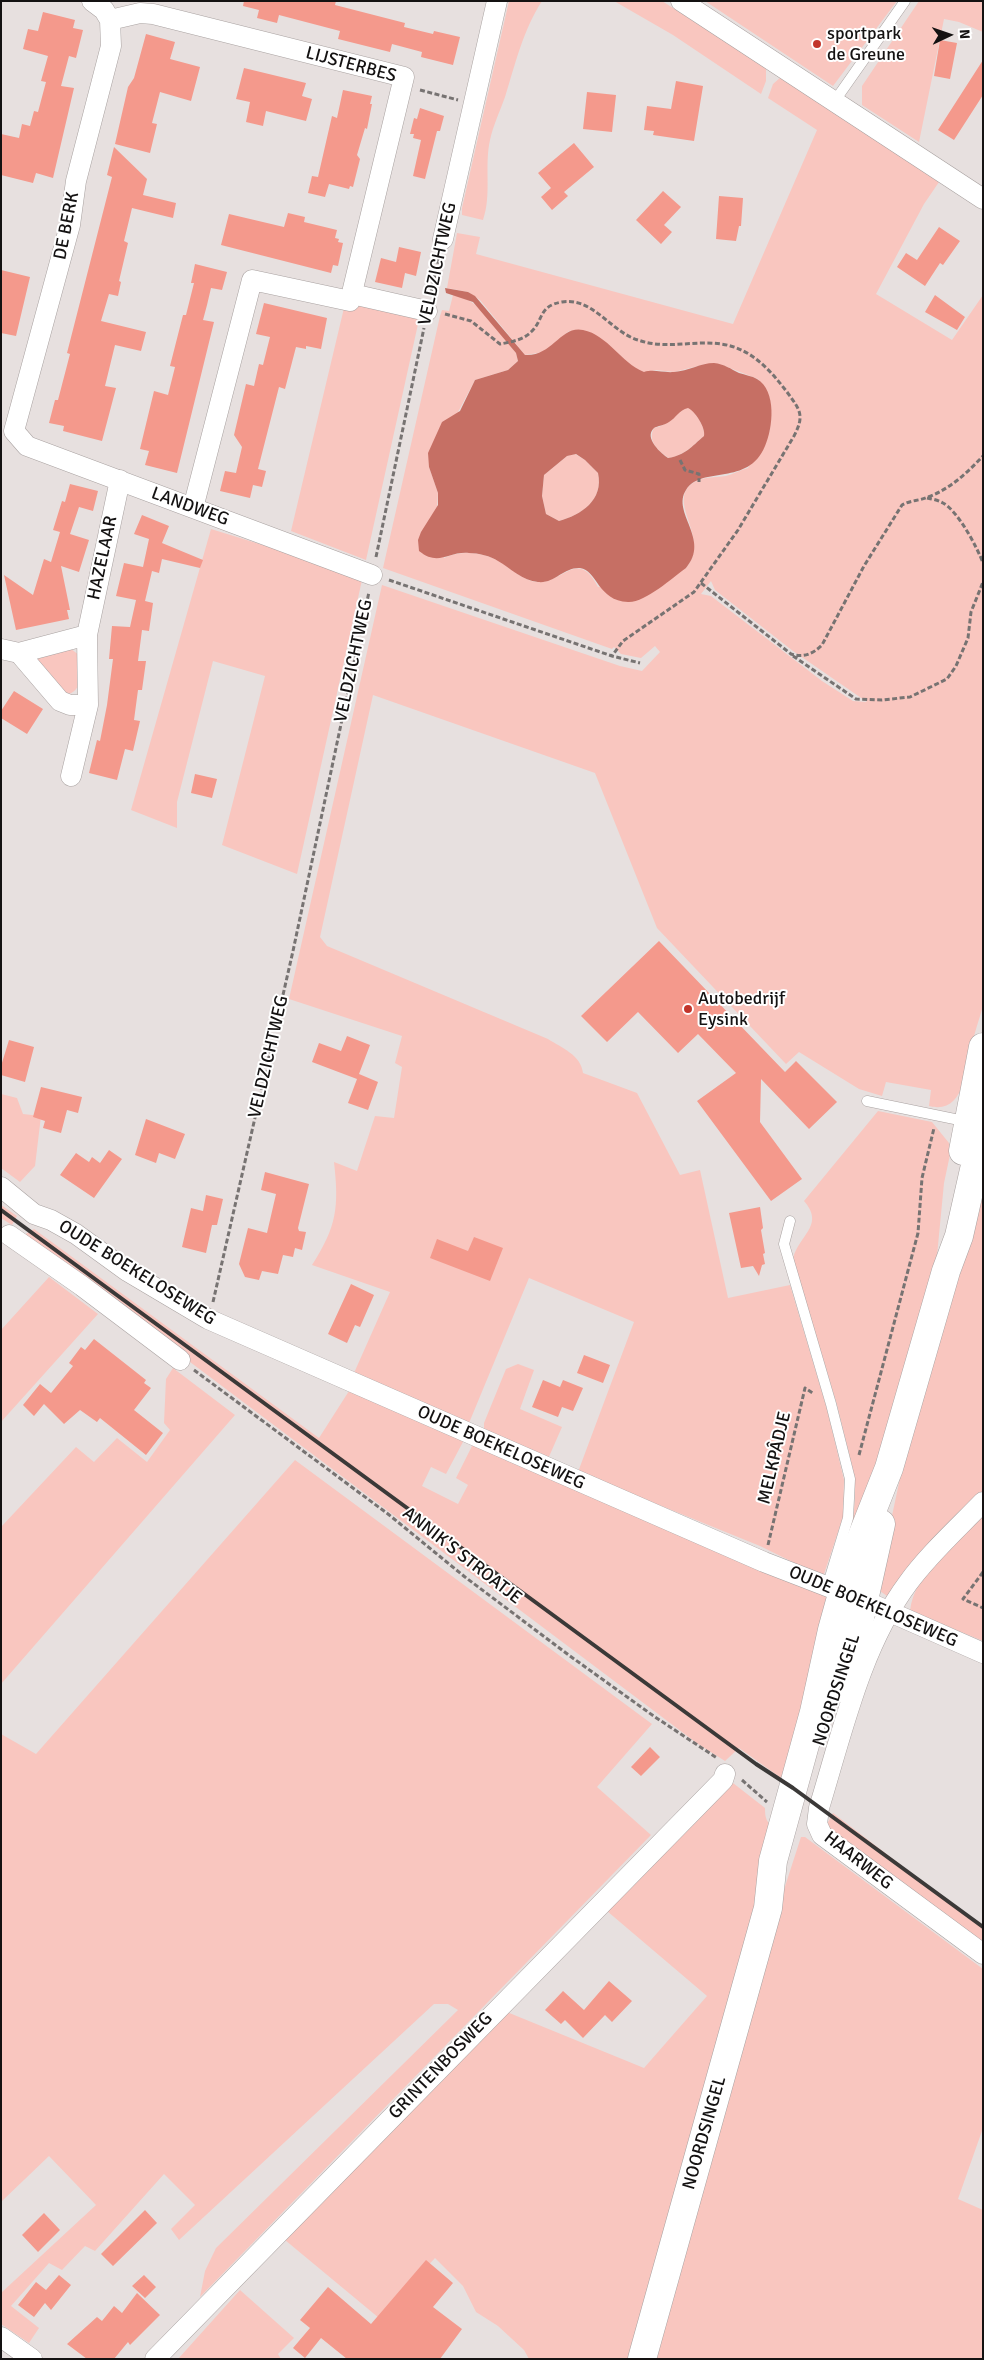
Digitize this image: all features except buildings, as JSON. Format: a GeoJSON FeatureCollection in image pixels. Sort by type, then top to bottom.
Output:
{"type":"FeatureCollection","features":[{"type":"Feature","properties":{"kind":"main road","name":"NOORDSINGEL"},"geometry":{"type":"LineString","coordinates":[[642,2359],[768,1908],[784,1872],[832,1695],[845,1594],[882,1514],[889,1468],[946,1271],[947,1230],[976,1126],[983,1047]]}},
{"type":"Feature","properties":{"kind":"street"},"geometry":{"type":"LineString","coordinates":[[92,1],[104,10],[110,20]]}},
{"type":"Feature","properties":{"kind":"street","name":"VELDZICHTWEG"},"geometry":{"type":"LineString","coordinates":[[443,239],[497,1]]}},
{"type":"Feature","properties":{"kind":"street"},"geometry":{"type":"LineString","coordinates":[[681,1],[983,199]]}},
{"type":"Feature","properties":{"kind":"street","name":"LIJSTERBES"},"geometry":{"type":"LineString","coordinates":[[110,20],[140,13],[153,14],[404,77],[352,294]]}},
{"type":"Feature","properties":{"kind":"street","name":"DE BERK"},"geometry":{"type":"LineString","coordinates":[[8,431],[70,225],[76,181],[111,46],[110,20]]}},
{"type":"Feature","properties":{"kind":"street"},"geometry":{"type":"LineString","coordinates":[[193,508],[252,280],[350,301],[352,294],[428,311]]}},
{"type":"Feature","properties":{"kind":"street","name":"LANDWEG"},"geometry":{"type":"LineString","coordinates":[[8,431],[27,446],[372,574]]}},
{"type":"Feature","properties":{"kind":"street","name":"HAZELAAR"},"geometry":{"type":"LineString","coordinates":[[70,776],[88,705],[87,635],[120,480]]}},
{"type":"Feature","properties":{"kind":"street"},"geometry":{"type":"LineString","coordinates":[[10,651],[87,635]]}},
{"type":"Feature","properties":{"kind":"street"},"geometry":{"type":"LineString","coordinates":[[10,651],[60,701],[70,705],[88,705]]}},
{"type":"Feature","properties":{"kind":"street","name":"OUDE BOEKELOSEWEG"},"geometry":{"type":"LineString","coordinates":[[2,1187],[34,1214],[51,1220],[76,1234],[127,1271],[208,1319],[764,1562],[890,1612],[983,1653]]}},
{"type":"Feature","properties":{"kind":"street"},"geometry":{"type":"LineString","coordinates":[[34,1214],[5,1235],[180,1360]]}},
{"type":"Feature","properties":{"kind":"street","name":"HAARWEG"},"geometry":{"type":"LineString","coordinates":[[983,1502],[908,1582],[890,1612],[860,1674],[820,1808],[818,1829],[822,1836],[983,1954]]}},
{"type":"Feature","properties":{"kind":"street","name":"GRINTENBOSWEG"},"geometry":{"type":"LineString","coordinates":[[155,2359],[723,1780],[725,1774]]}},
{"type":"Feature","properties":{"kind":"street"},"geometry":{"type":"LineString","coordinates":[[1,2337],[32,2359]]}},
{"type":"Feature","properties":{"kind":"lane"},"geometry":{"type":"LineString","coordinates":[[834,102],[904,1]]}},
{"type":"Feature","properties":{"kind":"lane"},"geometry":{"type":"LineString","coordinates":[[867,1101],[938,1114],[976,1126]]}},
{"type":"Feature","properties":{"kind":"lane"},"geometry":{"type":"LineString","coordinates":[[790,1221],[784,1244],[831,1404],[850,1479],[845,1594]]}},
{"type":"Feature","properties":{"kind":"path"},"geometry":{"type":"LineString","coordinates":[[402,86],[475,104]]}},
{"type":"Feature","properties":{"kind":"path","name":"VELDZICHTWEG"},"geometry":{"type":"LineString","coordinates":[[208,1319],[294,951],[443,239]]}},
{"type":"Feature","properties":{"kind":"path"},"geometry":{"type":"LineString","coordinates":[[428,311],[466,318],[500,344],[524,338],[533,331],[541,314],[549,306],[563,302],[578,304],[593,309],[621,332],[636,340],[670,346],[721,344],[755,357],[767,366],[801,413],[800,424],[794,436],[738,530],[701,583],[686,599],[623,641],[612,656]]}},
{"type":"Feature","properties":{"kind":"path"},"geometry":{"type":"LineString","coordinates":[[791,654],[798,656],[808,655],[822,645],[864,566],[896,513],[908,501],[927,498],[962,478],[983,456]]}},
{"type":"Feature","properties":{"kind":"path"},"geometry":{"type":"LineString","coordinates":[[680,460],[685,470],[699,474],[699,482]]}},
{"type":"Feature","properties":{"kind":"path"},"geometry":{"type":"LineString","coordinates":[[927,498],[944,503],[976,547],[983,563]]}},
{"type":"Feature","properties":{"kind":"path"},"geometry":{"type":"LineString","coordinates":[[372,574],[612,656],[640,663]]}},
{"type":"Feature","properties":{"kind":"path"},"geometry":{"type":"LineString","coordinates":[[701,583],[791,654],[856,699],[882,700],[910,697],[947,679],[956,666],[968,638],[971,612],[983,582]]}},
{"type":"Feature","properties":{"kind":"path"},"geometry":{"type":"LineString","coordinates":[[858,1458],[918,1233],[922,1178],[938,1114]]}},
{"type":"Feature","properties":{"kind":"path","name":"ANNIK'S STROATJE"},"geometry":{"type":"LineString","coordinates":[[180,1360],[388,1514],[465,1577],[570,1656],[655,1717],[718,1759],[724,1767],[725,1774]]}},
{"type":"Feature","properties":{"kind":"path","name":"MELKPÂDJE"},"geometry":{"type":"LineString","coordinates":[[764,1562],[805,1388],[831,1404]]}},
{"type":"Feature","properties":{"kind":"path"},"geometry":{"type":"LineString","coordinates":[[983,1572],[963,1599],[983,1608]]}},
{"type":"Feature","properties":{"kind":"shaded area"},"geometry":{"type":"Polygon","coordinates":[[[509,1],[542,1],[525,36],[491,135],[488,150],[488,190],[483,220],[462,215],[462,208],[509,1]]]}},
{"type":"Feature","properties":{"kind":"shaded area"},"geometry":{"type":"Polygon","coordinates":[[[614,1],[662,1],[766,67],[766,81],[761,94],[673,35],[614,1]]]}},
{"type":"Feature","properties":{"kind":"shaded area","name":"sportpark de Greune"},"geometry":{"type":"Polygon","coordinates":[[[705,1],[897,1],[833,86],[705,1]]]}},
{"type":"Feature","properties":{"kind":"shaded area"},"geometry":{"type":"Polygon","coordinates":[[[919,1],[983,1],[983,32],[959,22],[944,19],[919,142],[862,105],[862,86],[919,1]]]}},
{"type":"Feature","properties":{"kind":"shaded area"},"geometry":{"type":"Polygon","coordinates":[[[781,77],[939,182],[924,204],[876,294],[952,340],[983,295],[983,1006],[961,1089],[950,1104],[941,1107],[929,1106],[931,1090],[886,1082],[882,1096],[859,1089],[799,1052],[786,1064],[657,928],[595,773],[373,695],[320,937],[327,946],[548,1039],[575,1057],[579,1061],[583,1073],[637,1093],[680,1175],[700,1170],[728,1298],[790,1285],[827,1409],[844,1480],[843,1517],[823,1577],[760,1546],[578,1472],[634,1322],[529,1278],[469,1423],[354,1373],[390,1292],[312,1265],[327,1239],[334,1216],[336,1192],[334,1162],[357,1171],[375,1116],[394,1118],[402,1067],[395,1063],[402,1036],[289,999],[382,585],[620,666],[642,671],[660,652],[655,646],[641,658],[621,654],[614,647],[612,649],[383,568],[440,316],[442,310],[449,311],[453,295],[473,303],[489,318],[516,353],[518,361],[508,370],[475,380],[429,467],[438,493],[437,508],[444,558],[464,553],[484,555],[503,563],[519,575],[535,582],[547,581],[570,570],[584,570],[591,576],[598,587],[686,568],[693,557],[694,545],[685,510],[684,500],[686,491],[693,483],[701,479],[726,476],[748,468],[770,430],[770,399],[758,379],[722,365],[706,364],[674,372],[656,370],[644,373],[569,331],[544,352],[525,355],[480,300],[468,292],[447,288],[457,233],[480,237],[476,254],[733,324],[817,130],[768,98],[773,84],[781,77]],[[711,581],[701,594],[711,596],[822,681],[853,701],[867,702],[793,651],[715,590],[711,581]]]}},
{"type":"Feature","properties":{"kind":"shaded area"},"geometry":{"type":"Polygon","coordinates":[[[445,288],[468,292],[475,296],[525,355],[542,351],[568,332],[583,330],[600,337],[628,362],[644,372],[674,372],[714,363],[755,378],[763,385],[768,392],[772,410],[768,438],[757,459],[748,467],[737,471],[703,478],[693,483],[686,490],[683,508],[693,537],[694,547],[693,557],[686,568],[642,599],[628,602],[610,597],[586,570],[580,568],[569,570],[549,581],[538,582],[522,577],[495,559],[484,555],[462,553],[432,558],[419,551],[418,540],[421,532],[438,505],[438,493],[429,467],[428,453],[442,422],[460,411],[475,380],[508,370],[518,361],[516,353],[473,302],[446,293],[445,288]],[[688,408],[682,410],[667,423],[654,428],[651,432],[652,441],[668,458],[684,453],[704,436],[699,420],[688,408]],[[576,454],[567,456],[544,475],[542,496],[546,514],[559,521],[583,510],[589,505],[598,491],[598,473],[576,454]]]}},
{"type":"Feature","properties":{"kind":"shaded area"},"geometry":{"type":"Polygon","coordinates":[[[358,301],[420,315],[366,560],[291,531],[344,308],[356,309],[358,301]]]}},
{"type":"Feature","properties":{"kind":"shaded area"},"geometry":{"type":"Polygon","coordinates":[[[688,407],[699,420],[704,436],[684,453],[669,458],[655,445],[652,433],[654,428],[665,424],[688,407]]]}},
{"type":"Feature","properties":{"kind":"shaded area"},"geometry":{"type":"Polygon","coordinates":[[[575,454],[585,460],[598,473],[598,491],[589,505],[583,510],[559,521],[546,514],[542,496],[544,475],[567,456],[575,454]]]}},
{"type":"Feature","properties":{"kind":"shaded area"},"geometry":{"type":"Polygon","coordinates":[[[211,529],[295,555],[362,580],[297,874],[222,845],[265,676],[213,661],[177,802],[177,828],[131,810],[211,529]]]}},
{"type":"Feature","properties":{"kind":"shaded area"},"geometry":{"type":"Polygon","coordinates":[[[71,649],[79,655],[80,674],[78,686],[75,690],[64,694],[36,662],[39,656],[71,649]]]}},
{"type":"Feature","properties":{"kind":"shaded area"},"geometry":{"type":"Polygon","coordinates":[[[1,1094],[17,1098],[23,1114],[41,1116],[35,1166],[20,1182],[1,1168],[1,1094]]]}},
{"type":"Feature","properties":{"kind":"shaded area"},"geometry":{"type":"Polygon","coordinates":[[[878,1111],[932,1122],[949,1143],[951,1150],[944,1183],[936,1266],[889,1435],[835,1580],[853,1518],[855,1478],[837,1405],[793,1260],[799,1244],[811,1224],[810,1210],[804,1201],[878,1111]]]}},
{"type":"Feature","properties":{"kind":"shaded area"},"geometry":{"type":"Polygon","coordinates":[[[983,1167],[983,1493],[894,1596],[887,1596],[880,1591],[878,1581],[908,1441],[983,1167]]]}},
{"type":"Feature","properties":{"kind":"shaded area"},"geometry":{"type":"Polygon","coordinates":[[[1,1205],[17,1216],[12,1225],[1,1218],[1,1205]]]}},
{"type":"Feature","properties":{"kind":"shaded area"},"geometry":{"type":"Polygon","coordinates":[[[34,1229],[319,1438],[349,1391],[464,1440],[446,1474],[431,1467],[422,1486],[458,1504],[468,1485],[456,1478],[473,1444],[834,1600],[788,1783],[739,1748],[725,1761],[698,1744],[73,1274],[19,1238],[34,1229]]]}},
{"type":"Feature","properties":{"kind":"shaded area"},"geometry":{"type":"Polygon","coordinates":[[[49,1277],[98,1314],[1,1422],[1,1330],[49,1277]]]}},
{"type":"Feature","properties":{"kind":"shaded area"},"geometry":{"type":"Polygon","coordinates":[[[518,1364],[534,1370],[520,1409],[562,1427],[548,1459],[484,1430],[484,1423],[506,1369],[518,1364]]]}},
{"type":"Feature","properties":{"kind":"shaded area"},"geometry":{"type":"Polygon","coordinates":[[[173,1368],[235,1415],[1,1684],[1,1527],[76,1447],[94,1462],[117,1438],[147,1462],[170,1430],[164,1423],[166,1379],[173,1368]]]}},
{"type":"Feature","properties":{"kind":"shaded area"},"geometry":{"type":"Polygon","coordinates":[[[295,1460],[652,1724],[597,1787],[651,1835],[200,2297],[205,2271],[216,2248],[458,2010],[448,2004],[434,2004],[179,2240],[171,2229],[195,2205],[164,2174],[95,2251],[85,2246],[62,2270],[49,2263],[11,2306],[39,2328],[29,2343],[1,2324],[1,2293],[96,2205],[49,2156],[1,2202],[1,1734],[36,1754],[295,1460]]]}},
{"type":"Feature","properties":{"kind":"shaded area"},"geometry":{"type":"Polygon","coordinates":[[[983,1510],[983,1641],[910,1611],[913,1597],[928,1569],[983,1510]]]}},
{"type":"Feature","properties":{"kind":"shaded area"},"geometry":{"type":"Polygon","coordinates":[[[733,1783],[765,1808],[767,1820],[776,1829],[631,2359],[529,2359],[524,2350],[498,2326],[476,2312],[463,2286],[435,2258],[379,2318],[285,2240],[502,2010],[644,2068],[707,1996],[607,1911],[733,1783]]]}},
{"type":"Feature","properties":{"kind":"shaded area"},"geometry":{"type":"Polygon","coordinates":[[[833,1813],[983,1928],[983,1953],[822,1833],[833,1813]]]}},
{"type":"Feature","properties":{"kind":"shaded area"},"geometry":{"type":"Polygon","coordinates":[[[801,1837],[805,1837],[983,1969],[983,2128],[958,2199],[983,2210],[983,2359],[654,2359],[779,1905],[801,1837]]]}},
{"type":"Feature","properties":{"kind":"shaded area"},"geometry":{"type":"Polygon","coordinates":[[[240,2290],[294,2338],[278,2354],[281,2359],[178,2359],[240,2290]]]}},
{"type":"Feature","properties":{"kind":"railway"},"geometry":{"type":"LineString","coordinates":[[1,1210],[756,1764],[793,1788],[983,1927]]}},
{"type":"Feature","properties":{"kind":"place","name":"sportpark de Greune"},"geometry":{"type":"Point","coordinates":[817,44]}},
{"type":"Feature","properties":{"kind":"place","name":"Autobedrijf Eysink"},"geometry":{"type":"Point","coordinates":[688,1009]}}]}
